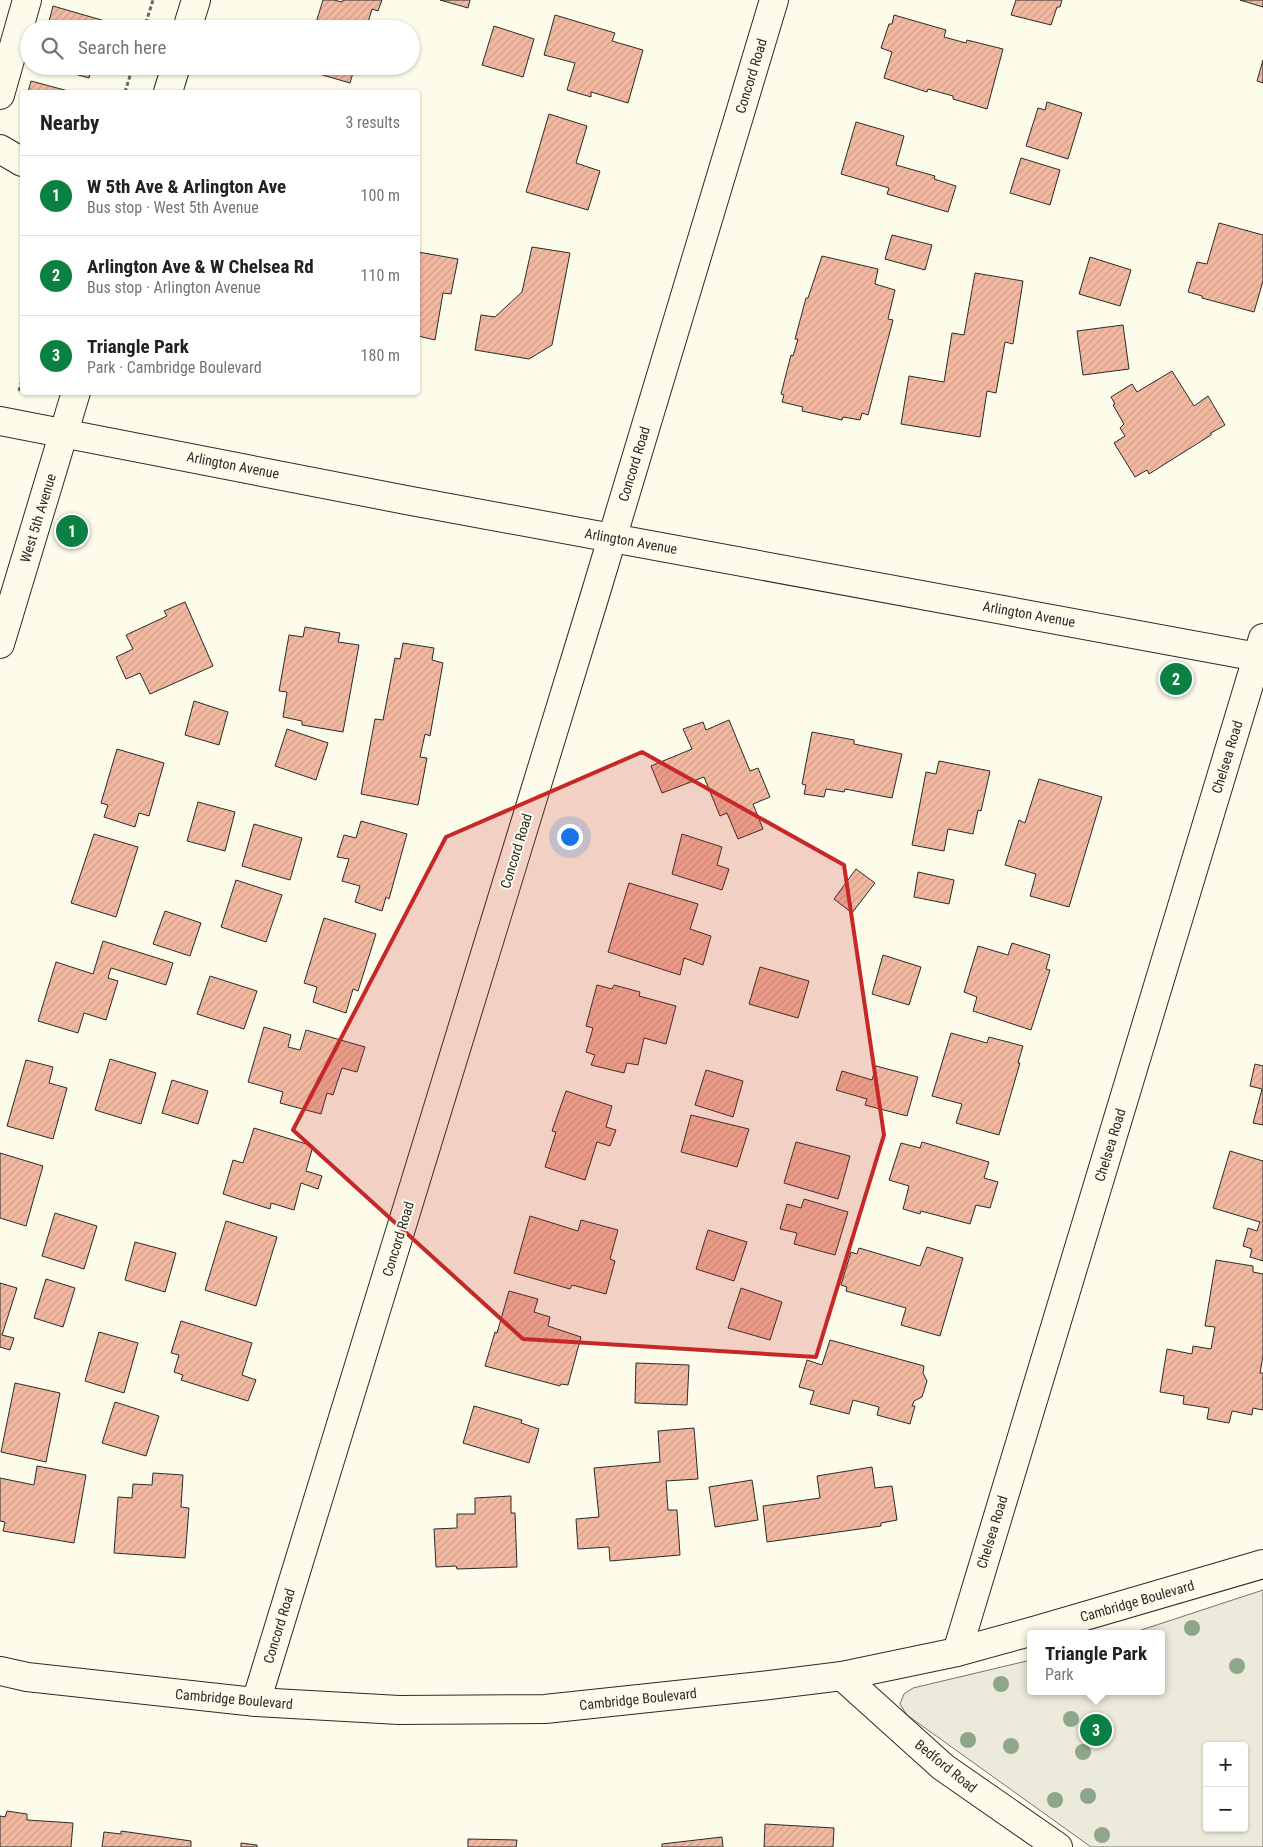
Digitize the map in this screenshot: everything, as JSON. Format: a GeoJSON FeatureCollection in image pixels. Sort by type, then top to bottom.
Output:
{"type":"FeatureCollection","features":[{"type":"Feature","properties":{"kind":"street"},"geometry":{"type":"LineString","coordinates":[[21,20],[27,0]]}},
{"type":"Feature","properties":{"kind":"street"},"geometry":{"type":"LineString","coordinates":[[190,20],[196,0]]}},
{"type":"Feature","properties":{"kind":"street","name":"Concord Road"},"geometry":{"type":"LineString","coordinates":[[256,1702],[774,0]]}},
{"type":"Feature","properties":{"kind":"street"},"geometry":{"type":"LineString","coordinates":[[0,95],[20,25]]}},
{"type":"Feature","properties":{"kind":"street"},"geometry":{"type":"LineString","coordinates":[[169,90],[173,75]]}},
{"type":"Feature","properties":{"kind":"street"},"geometry":{"type":"LineString","coordinates":[[0,149],[20,161]]}},
{"type":"Feature","properties":{"kind":"street","name":"West 5th Avenue"},"geometry":{"type":"LineString","coordinates":[[0,644],[75,395]]}},
{"type":"Feature","properties":{"kind":"street","name":"Arlington Avenue"},"geometry":{"type":"LineString","coordinates":[[0,420],[400,498],[612,537],[1261,651]]}},
{"type":"Feature","properties":{"kind":"street","name":"Chelsea Road"},"geometry":{"type":"LineString","coordinates":[[957,1652],[1261,651]]}},
{"type":"Feature","properties":{"kind":"street","name":"Cambridge Boulevard"},"geometry":{"type":"LineString","coordinates":[[1034,1630],[1263,1564]]}},
{"type":"Feature","properties":{"kind":"street","name":"Cambridge Boulevard"},"geometry":{"type":"LineString","coordinates":[[0,1671],[28,1677],[256,1702],[398,1710],[545,1709],[842,1676],[957,1652],[1027,1632]]}},
{"type":"Feature","properties":{"kind":"street","name":"Bedford Road"},"geometry":{"type":"LineString","coordinates":[[842,1676],[942,1767],[1058,1847]]}},
{"type":"Feature","properties":{"kind":"path"},"geometry":{"type":"LineString","coordinates":[[147,20],[153,0]]}},
{"type":"Feature","properties":{"kind":"path"},"geometry":{"type":"LineString","coordinates":[[126,90],[130,75]]}},
{"type":"Feature","properties":{"kind":"highlighted area"},"geometry":{"type":"Polygon","coordinates":[[[642,752],[844,865],[884,1135],[816,1357],[523,1339],[293,1130],[446,837],[642,752]]]}},
{"type":"Feature","properties":{"kind":"shaded area"},"geometry":{"type":"Polygon","coordinates":[[[1263,1590],[1263,1847],[1091,1847],[907,1715],[900,1704],[904,1694],[913,1688],[1027,1661],[1027,1695],[1165,1695],[1165,1630],[1141,1630],[1263,1590]]]}},
{"type":"Feature","properties":{"kind":"building"},"geometry":{"type":"Polygon","coordinates":[[[323,0],[342,2],[343,0],[382,0],[378,11],[372,9],[369,20],[317,20],[323,0]]]}},
{"type":"Feature","properties":{"kind":"building"},"geometry":{"type":"Polygon","coordinates":[[[440,0],[470,0],[468,8],[440,0]]]}},
{"type":"Feature","properties":{"kind":"building"},"geometry":{"type":"Polygon","coordinates":[[[1016,0],[1062,0],[1060,7],[1057,7],[1051,25],[1011,15],[1016,0]]]}},
{"type":"Feature","properties":{"kind":"building"},"geometry":{"type":"Polygon","coordinates":[[[1240,0],[1263,0],[1263,7],[1240,0]]]}},
{"type":"Feature","properties":{"kind":"building"},"geometry":{"type":"Polygon","coordinates":[[[53,6],[102,20],[49,20],[53,6]]]}},
{"type":"Feature","properties":{"kind":"building"},"geometry":{"type":"Polygon","coordinates":[[[555,15],[615,33],[612,41],[643,50],[628,103],[591,92],[591,97],[567,90],[575,63],[544,55],[555,15]]]}},
{"type":"Feature","properties":{"kind":"building"},"geometry":{"type":"Polygon","coordinates":[[[894,15],[946,30],[944,37],[966,43],[967,40],[1003,49],[987,109],[953,99],[953,96],[928,89],[927,92],[884,78],[892,52],[881,48],[894,15]]]}},
{"type":"Feature","properties":{"kind":"building"},"geometry":{"type":"Polygon","coordinates":[[[494,26],[534,39],[523,77],[482,65],[494,26]]]}},
{"type":"Feature","properties":{"kind":"building"},"geometry":{"type":"Polygon","coordinates":[[[1263,60],[1263,83],[1257,81],[1263,60]]]}},
{"type":"Feature","properties":{"kind":"building"},"geometry":{"type":"Polygon","coordinates":[[[78,75],[90,75],[89,78],[78,75]]]}},
{"type":"Feature","properties":{"kind":"building"},"geometry":{"type":"Polygon","coordinates":[[[323,75],[352,75],[350,83],[323,75]]]}},
{"type":"Feature","properties":{"kind":"building"},"geometry":{"type":"Polygon","coordinates":[[[31,81],[65,90],[29,90],[31,81]]]}},
{"type":"Feature","properties":{"kind":"building"},"geometry":{"type":"Polygon","coordinates":[[[1047,102],[1082,113],[1068,159],[1026,146],[1038,108],[1045,110],[1047,102]]]}},
{"type":"Feature","properties":{"kind":"building"},"geometry":{"type":"Polygon","coordinates":[[[549,114],[587,126],[576,163],[600,171],[588,210],[526,192],[549,114]]]}},
{"type":"Feature","properties":{"kind":"building"},"geometry":{"type":"Polygon","coordinates":[[[856,122],[904,136],[896,165],[935,176],[934,179],[956,186],[948,212],[887,194],[889,188],[841,174],[856,122]]]}},
{"type":"Feature","properties":{"kind":"building"},"geometry":{"type":"Polygon","coordinates":[[[1021,158],[1060,170],[1050,205],[1010,193],[1021,158]]]}},
{"type":"Feature","properties":{"kind":"building"},"geometry":{"type":"Polygon","coordinates":[[[1219,223],[1263,235],[1263,281],[1254,312],[1202,298],[1202,296],[1188,292],[1197,262],[1207,264],[1219,223]]]}},
{"type":"Feature","properties":{"kind":"building"},"geometry":{"type":"Polygon","coordinates":[[[892,235],[932,245],[925,270],[885,259],[892,235]]]}},
{"type":"Feature","properties":{"kind":"building"},"geometry":{"type":"Polygon","coordinates":[[[532,247],[570,253],[552,345],[529,359],[475,350],[481,315],[495,317],[522,292],[532,247]]]}},
{"type":"Feature","properties":{"kind":"building"},"geometry":{"type":"Polygon","coordinates":[[[420,252],[458,259],[451,294],[443,293],[435,340],[420,336],[420,252]]]}},
{"type":"Feature","properties":{"kind":"building"},"geometry":{"type":"Polygon","coordinates":[[[822,256],[878,269],[875,284],[895,290],[888,319],[893,320],[868,415],[862,413],[860,420],[843,417],[842,420],[802,411],[803,407],[782,402],[784,395],[781,394],[791,355],[793,356],[798,339],[795,339],[806,298],[808,298],[822,256]]]}},
{"type":"Feature","properties":{"kind":"building"},"geometry":{"type":"Polygon","coordinates":[[[1090,257],[1131,270],[1120,306],[1079,294],[1090,257]]]}},
{"type":"Feature","properties":{"kind":"building"},"geometry":{"type":"Polygon","coordinates":[[[975,273],[1023,281],[1013,344],[1005,342],[996,393],[987,391],[980,437],[901,424],[909,376],[944,382],[952,333],[964,335],[975,273]]]}},
{"type":"Feature","properties":{"kind":"building"},"geometry":{"type":"Polygon","coordinates":[[[1123,325],[1129,369],[1083,375],[1077,331],[1123,325]]]}},
{"type":"Feature","properties":{"kind":"building"},"geometry":{"type":"Polygon","coordinates":[[[1172,371],[1194,406],[1208,396],[1225,425],[1149,474],[1147,470],[1135,477],[1114,443],[1125,436],[1120,428],[1124,424],[1113,405],[1115,404],[1111,397],[1132,384],[1137,392],[1172,371]]]}},
{"type":"Feature","properties":{"kind":"building"},"geometry":{"type":"Polygon","coordinates":[[[185,602],[213,666],[150,694],[140,673],[126,679],[116,657],[133,649],[126,635],[167,616],[164,611],[185,602]]]}},
{"type":"Feature","properties":{"kind":"building"},"geometry":{"type":"Polygon","coordinates":[[[305,627],[340,633],[338,642],[359,645],[343,732],[302,725],[302,721],[283,717],[287,692],[279,691],[289,635],[303,637],[305,627]]]}},
{"type":"Feature","properties":{"kind":"building"},"geometry":{"type":"Polygon","coordinates":[[[403,643],[434,648],[432,660],[443,663],[430,736],[425,734],[420,757],[427,758],[418,805],[361,794],[375,719],[383,720],[395,658],[400,659],[403,643]]]}},
{"type":"Feature","properties":{"kind":"building"},"geometry":{"type":"Polygon","coordinates":[[[194,701],[228,712],[219,745],[185,735],[194,701]]]}},
{"type":"Feature","properties":{"kind":"building"},"geometry":{"type":"Polygon","coordinates":[[[729,720],[750,771],[758,768],[770,797],[753,804],[763,829],[738,839],[727,813],[720,816],[704,777],[662,793],[651,766],[692,749],[683,729],[703,722],[706,730],[729,720]]]}},
{"type":"Feature","properties":{"kind":"building"},"geometry":{"type":"Polygon","coordinates":[[[287,729],[328,743],[316,780],[275,766],[287,729]]]}},
{"type":"Feature","properties":{"kind":"building"},"geometry":{"type":"Polygon","coordinates":[[[812,732],[854,740],[854,744],[902,754],[892,798],[845,789],[844,792],[826,789],[824,797],[804,794],[806,785],[802,784],[812,732]]]}},
{"type":"Feature","properties":{"kind":"building"},"geometry":{"type":"Polygon","coordinates":[[[117,749],[164,763],[149,816],[139,813],[135,827],[104,817],[108,805],[101,803],[117,749]]]}},
{"type":"Feature","properties":{"kind":"building"},"geometry":{"type":"Polygon","coordinates":[[[939,761],[990,771],[981,811],[978,810],[973,834],[948,829],[944,851],[912,845],[926,772],[936,774],[939,761]]]}},
{"type":"Feature","properties":{"kind":"building"},"geometry":{"type":"Polygon","coordinates":[[[1039,779],[1102,797],[1069,907],[1030,896],[1036,874],[1005,865],[1019,820],[1025,823],[1039,779]]]}},
{"type":"Feature","properties":{"kind":"building"},"geometry":{"type":"Polygon","coordinates":[[[198,802],[235,812],[225,851],[187,841],[198,802]]]}},
{"type":"Feature","properties":{"kind":"building"},"geometry":{"type":"Polygon","coordinates":[[[361,821],[407,834],[389,899],[386,897],[382,911],[355,902],[360,886],[342,881],[349,859],[337,857],[344,835],[356,838],[361,821]]]}},
{"type":"Feature","properties":{"kind":"building"},"geometry":{"type":"Polygon","coordinates":[[[254,824],[302,838],[290,880],[242,866],[254,824]]]}},
{"type":"Feature","properties":{"kind":"building"},"geometry":{"type":"Polygon","coordinates":[[[94,834],[138,847],[116,917],[71,903],[94,834]]]}},
{"type":"Feature","properties":{"kind":"building"},"geometry":{"type":"Polygon","coordinates":[[[682,834],[722,847],[717,865],[729,869],[722,890],[672,874],[682,834]]]}},
{"type":"Feature","properties":{"kind":"building"},"geometry":{"type":"Polygon","coordinates":[[[856,869],[875,883],[852,913],[834,899],[856,869]]]}},
{"type":"Feature","properties":{"kind":"building"},"geometry":{"type":"Polygon","coordinates":[[[918,872],[954,880],[949,904],[914,897],[918,872]]]}},
{"type":"Feature","properties":{"kind":"building"},"geometry":{"type":"Polygon","coordinates":[[[236,880],[282,895],[266,942],[221,927],[236,880]]]}},
{"type":"Feature","properties":{"kind":"building"},"geometry":{"type":"Polygon","coordinates":[[[629,883],[698,904],[690,929],[711,936],[703,965],[684,958],[680,975],[608,952],[629,883]]]}},
{"type":"Feature","properties":{"kind":"building"},"geometry":{"type":"Polygon","coordinates":[[[165,911],[201,923],[190,956],[153,944],[165,911]]]}},
{"type":"Feature","properties":{"kind":"building"},"geometry":{"type":"Polygon","coordinates":[[[324,918],[376,934],[358,991],[353,989],[346,1013],[313,1002],[317,987],[304,983],[324,918]]]}},
{"type":"Feature","properties":{"kind":"building"},"geometry":{"type":"Polygon","coordinates":[[[103,941],[173,963],[166,985],[111,968],[108,978],[118,981],[106,1020],[84,1013],[78,1033],[38,1021],[56,962],[93,974],[103,941]]]}},
{"type":"Feature","properties":{"kind":"building"},"geometry":{"type":"Polygon","coordinates":[[[1012,943],[1050,955],[1046,969],[1050,970],[1031,1030],[973,1011],[977,997],[964,992],[978,946],[1008,955],[1012,943]]]}},
{"type":"Feature","properties":{"kind":"building"},"geometry":{"type":"Polygon","coordinates":[[[883,955],[921,967],[909,1005],[872,994],[883,955]]]}},
{"type":"Feature","properties":{"kind":"building"},"geometry":{"type":"Polygon","coordinates":[[[760,967],[809,981],[798,1018],[749,1004],[760,967]]]}},
{"type":"Feature","properties":{"kind":"building"},"geometry":{"type":"Polygon","coordinates":[[[210,976],[257,991],[244,1029],[197,1014],[210,976]]]}},
{"type":"Feature","properties":{"kind":"building"},"geometry":{"type":"Polygon","coordinates":[[[597,985],[612,989],[614,985],[640,992],[639,996],[676,1006],[666,1044],[644,1038],[638,1065],[627,1063],[624,1073],[591,1065],[595,1055],[586,1052],[593,1028],[586,1026],[597,985]]]}},
{"type":"Feature","properties":{"kind":"building"},"geometry":{"type":"Polygon","coordinates":[[[264,1027],[291,1035],[288,1047],[300,1050],[306,1030],[365,1047],[357,1072],[342,1068],[333,1095],[327,1093],[321,1114],[280,1103],[283,1092],[248,1082],[264,1027]]]}},
{"type":"Feature","properties":{"kind":"building"},"geometry":{"type":"Polygon","coordinates":[[[951,1033],[987,1043],[989,1037],[1023,1046],[1018,1063],[1020,1063],[999,1135],[956,1123],[962,1104],[932,1096],[951,1033]]]}},
{"type":"Feature","properties":{"kind":"building"},"geometry":{"type":"Polygon","coordinates":[[[110,1059],[156,1073],[141,1124],[95,1110],[110,1059]]]}},
{"type":"Feature","properties":{"kind":"building"},"geometry":{"type":"Polygon","coordinates":[[[26,1060],[53,1067],[49,1083],[67,1088],[53,1139],[7,1126],[26,1060]]]}},
{"type":"Feature","properties":{"kind":"building"},"geometry":{"type":"Polygon","coordinates":[[[1255,1064],[1263,1066],[1263,1125],[1253,1123],[1262,1089],[1250,1086],[1255,1064]]]}},
{"type":"Feature","properties":{"kind":"building"},"geometry":{"type":"Polygon","coordinates":[[[876,1066],[918,1077],[907,1116],[865,1105],[867,1099],[836,1090],[842,1071],[872,1080],[876,1066]]]}},
{"type":"Feature","properties":{"kind":"building"},"geometry":{"type":"Polygon","coordinates":[[[706,1070],[743,1081],[733,1117],[695,1105],[706,1070]]]}},
{"type":"Feature","properties":{"kind":"building"},"geometry":{"type":"Polygon","coordinates":[[[172,1080],[208,1091],[198,1124],[162,1113],[172,1080]]]}},
{"type":"Feature","properties":{"kind":"building"},"geometry":{"type":"Polygon","coordinates":[[[566,1091],[612,1106],[606,1127],[616,1130],[610,1146],[597,1142],[585,1180],[545,1167],[556,1132],[552,1131],[566,1091]]]}},
{"type":"Feature","properties":{"kind":"building"},"geometry":{"type":"Polygon","coordinates":[[[691,1115],[749,1129],[737,1167],[681,1152],[691,1115]]]}},
{"type":"Feature","properties":{"kind":"building"},"geometry":{"type":"Polygon","coordinates":[[[254,1128],[313,1146],[306,1171],[322,1176],[318,1189],[301,1183],[294,1210],[271,1203],[270,1209],[223,1194],[233,1160],[243,1163],[254,1128]]]}},
{"type":"Feature","properties":{"kind":"building"},"geometry":{"type":"Polygon","coordinates":[[[796,1142],[850,1156],[838,1199],[784,1183],[796,1142]]]}},
{"type":"Feature","properties":{"kind":"building"},"geometry":{"type":"Polygon","coordinates":[[[922,1142],[989,1162],[984,1178],[998,1182],[990,1208],[976,1205],[970,1224],[921,1211],[920,1214],[903,1209],[909,1186],[889,1180],[901,1143],[920,1148],[922,1142]]]}},
{"type":"Feature","properties":{"kind":"building"},"geometry":{"type":"Polygon","coordinates":[[[1230,1151],[1263,1161],[1263,1261],[1250,1257],[1252,1249],[1243,1246],[1248,1228],[1257,1231],[1260,1222],[1213,1208],[1230,1151]]]}},
{"type":"Feature","properties":{"kind":"building"},"geometry":{"type":"Polygon","coordinates":[[[0,1153],[43,1166],[26,1226],[0,1218],[0,1153]]]}},
{"type":"Feature","properties":{"kind":"building"},"geometry":{"type":"Polygon","coordinates":[[[804,1199],[848,1212],[835,1255],[794,1244],[797,1233],[780,1229],[787,1204],[801,1208],[804,1199]]]}},
{"type":"Feature","properties":{"kind":"building"},"geometry":{"type":"Polygon","coordinates":[[[55,1213],[97,1226],[84,1269],[42,1256],[55,1213]]]}},
{"type":"Feature","properties":{"kind":"building"},"geometry":{"type":"Polygon","coordinates":[[[530,1216],[578,1231],[581,1220],[618,1230],[610,1259],[615,1261],[606,1294],[572,1285],[570,1289],[514,1273],[530,1216]]]}},
{"type":"Feature","properties":{"kind":"building"},"geometry":{"type":"Polygon","coordinates":[[[226,1221],[277,1237],[256,1306],[205,1290],[226,1221]]]}},
{"type":"Feature","properties":{"kind":"building"},"geometry":{"type":"Polygon","coordinates":[[[708,1230],[747,1242],[734,1281],[696,1269],[708,1230]]]}},
{"type":"Feature","properties":{"kind":"building"},"geometry":{"type":"Polygon","coordinates":[[[135,1242],[176,1253],[165,1292],[125,1280],[135,1242]]]}},
{"type":"Feature","properties":{"kind":"building"},"geometry":{"type":"Polygon","coordinates":[[[927,1247],[963,1258],[940,1336],[901,1325],[906,1308],[846,1291],[847,1287],[841,1285],[851,1252],[857,1254],[859,1248],[920,1266],[927,1247]]]}},
{"type":"Feature","properties":{"kind":"building"},"geometry":{"type":"Polygon","coordinates":[[[1216,1260],[1253,1266],[1253,1272],[1263,1274],[1263,1356],[1260,1373],[1263,1373],[1263,1410],[1253,1408],[1252,1415],[1232,1411],[1229,1423],[1207,1419],[1209,1408],[1183,1404],[1184,1396],[1160,1392],[1167,1349],[1192,1354],[1193,1346],[1211,1349],[1215,1327],[1205,1326],[1216,1260]]]}},
{"type":"Feature","properties":{"kind":"building"},"geometry":{"type":"Polygon","coordinates":[[[46,1279],[75,1288],[63,1327],[34,1318],[46,1279]]]}},
{"type":"Feature","properties":{"kind":"building"},"geometry":{"type":"Polygon","coordinates":[[[0,1283],[17,1288],[2,1335],[14,1338],[10,1350],[0,1347],[0,1283]]]}},
{"type":"Feature","properties":{"kind":"building"},"geometry":{"type":"Polygon","coordinates":[[[741,1288],[782,1302],[770,1340],[728,1328],[741,1288]]]}},
{"type":"Feature","properties":{"kind":"building"},"geometry":{"type":"Polygon","coordinates":[[[509,1291],[538,1299],[534,1312],[550,1317],[548,1326],[581,1337],[568,1385],[561,1384],[560,1386],[485,1366],[509,1291]]]}},
{"type":"Feature","properties":{"kind":"building"},"geometry":{"type":"Polygon","coordinates":[[[181,1321],[252,1343],[242,1375],[256,1380],[248,1401],[181,1380],[183,1375],[174,1372],[179,1355],[171,1353],[181,1321]]]}},
{"type":"Feature","properties":{"kind":"building"},"geometry":{"type":"Polygon","coordinates":[[[99,1332],[138,1343],[124,1393],[85,1381],[99,1332]]]}},
{"type":"Feature","properties":{"kind":"building"},"geometry":{"type":"Polygon","coordinates":[[[830,1340],[924,1366],[923,1373],[927,1381],[922,1397],[914,1401],[912,1406],[915,1406],[910,1424],[877,1415],[879,1407],[853,1400],[849,1414],[810,1404],[814,1391],[799,1387],[807,1360],[822,1365],[830,1340]]]}},
{"type":"Feature","properties":{"kind":"building"},"geometry":{"type":"Polygon","coordinates":[[[636,1363],[689,1365],[687,1405],[635,1403],[636,1363]]]}},
{"type":"Feature","properties":{"kind":"building"},"geometry":{"type":"Polygon","coordinates":[[[15,1383],[60,1393],[46,1462],[1,1452],[15,1383]]]}},
{"type":"Feature","properties":{"kind":"building"},"geometry":{"type":"Polygon","coordinates":[[[115,1402],[159,1416],[146,1456],[102,1443],[115,1402]]]}},
{"type":"Feature","properties":{"kind":"building"},"geometry":{"type":"Polygon","coordinates":[[[474,1406],[522,1420],[521,1423],[539,1429],[529,1463],[463,1443],[474,1406]]]}},
{"type":"Feature","properties":{"kind":"building"},"geometry":{"type":"Polygon","coordinates":[[[694,1428],[698,1479],[666,1481],[668,1510],[677,1510],[680,1555],[610,1561],[609,1547],[578,1549],[576,1519],[599,1517],[594,1468],[660,1462],[658,1431],[694,1428]]]}},
{"type":"Feature","properties":{"kind":"building"},"geometry":{"type":"Polygon","coordinates":[[[37,1466],[86,1475],[74,1543],[3,1531],[5,1522],[0,1521],[0,1478],[34,1485],[37,1466]]]}},
{"type":"Feature","properties":{"kind":"building"},"geometry":{"type":"Polygon","coordinates":[[[872,1467],[875,1488],[892,1486],[897,1520],[881,1523],[881,1526],[767,1542],[763,1506],[820,1498],[817,1476],[872,1467]]]}},
{"type":"Feature","properties":{"kind":"building"},"geometry":{"type":"Polygon","coordinates":[[[153,1473],[183,1475],[181,1507],[189,1508],[185,1558],[114,1553],[118,1497],[132,1498],[133,1484],[152,1485],[153,1473]]]}},
{"type":"Feature","properties":{"kind":"building"},"geometry":{"type":"Polygon","coordinates":[[[752,1480],[758,1520],[715,1527],[709,1487],[752,1480]]]}},
{"type":"Feature","properties":{"kind":"building"},"geometry":{"type":"Polygon","coordinates":[[[511,1496],[511,1513],[515,1513],[517,1567],[457,1569],[456,1566],[436,1567],[434,1529],[457,1528],[457,1514],[475,1514],[475,1498],[511,1496]]]}},
{"type":"Feature","properties":{"kind":"building"},"geometry":{"type":"Polygon","coordinates":[[[7,1811],[27,1814],[27,1820],[73,1823],[71,1847],[0,1847],[0,1816],[5,1817],[7,1811]]]}},
{"type":"Feature","properties":{"kind":"building"},"geometry":{"type":"Polygon","coordinates":[[[765,1824],[834,1828],[833,1847],[764,1847],[765,1824]]]}},
{"type":"Feature","properties":{"kind":"building"},"geometry":{"type":"Polygon","coordinates":[[[121,1831],[191,1841],[191,1847],[102,1847],[104,1832],[121,1834],[121,1831]]]}},
{"type":"Feature","properties":{"kind":"building"},"geometry":{"type":"Polygon","coordinates":[[[722,1837],[723,1847],[662,1847],[662,1844],[722,1837]]]}},
{"type":"Feature","properties":{"kind":"building"},"geometry":{"type":"Polygon","coordinates":[[[468,1839],[517,1840],[516,1847],[468,1847],[468,1839]]]}},
{"type":"Feature","properties":{"kind":"building"},"geometry":{"type":"Polygon","coordinates":[[[241,1843],[257,1845],[257,1847],[241,1847],[241,1843]]]}},
{"type":"Feature","properties":{"kind":"place","name":"W 5th Ave & Arlington Ave"},"geometry":{"type":"Point","coordinates":[72,531]}},
{"type":"Feature","properties":{"kind":"place","name":"Arlington Ave & W Chelsea Rd"},"geometry":{"type":"Point","coordinates":[1176,679]}},
{"type":"Feature","properties":{"kind":"place","name":"Triangle Park"},"geometry":{"type":"Point","coordinates":[1096,1730]}}]}
